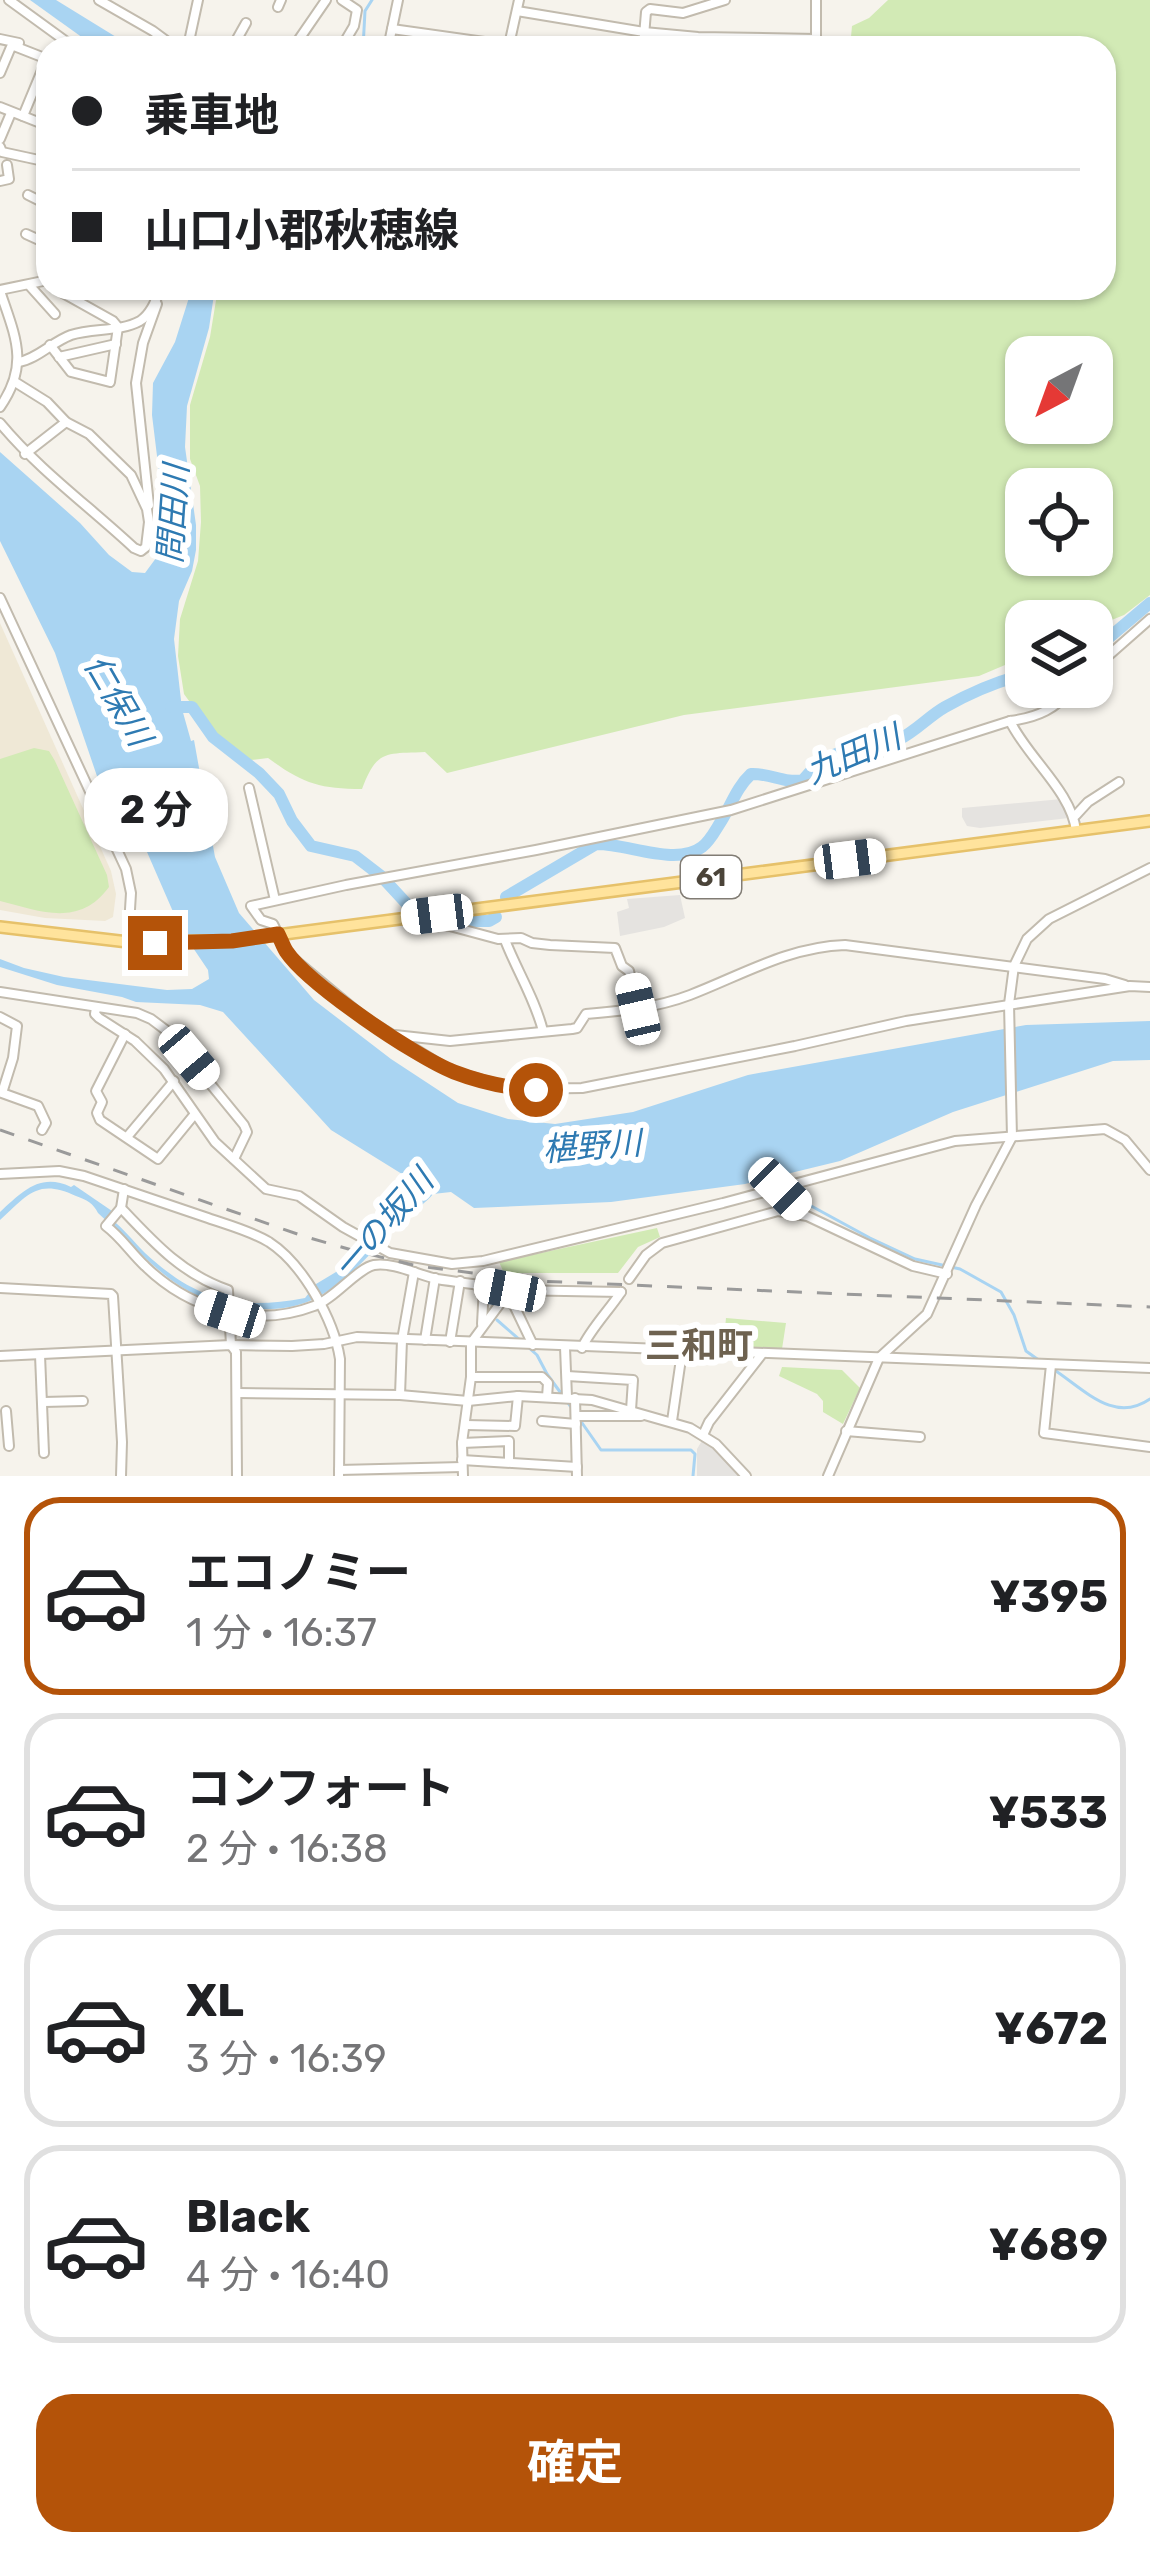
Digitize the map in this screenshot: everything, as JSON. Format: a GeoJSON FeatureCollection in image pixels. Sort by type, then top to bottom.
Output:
{"type":"FeatureCollection","features":[{"type":"Feature","properties":{"kind":"main road","name":"61"},"geometry":{"type":"LineString","coordinates":[[0,927],[128,942],[232,941],[1150,821]]}},
{"type":"Feature","properties":{"kind":"street"},"geometry":{"type":"LineString","coordinates":[[9,0],[50,36]]}},
{"type":"Feature","properties":{"kind":"street"},"geometry":{"type":"LineString","coordinates":[[99,0],[160,36]]}},
{"type":"Feature","properties":{"kind":"street"},"geometry":{"type":"LineString","coordinates":[[301,36],[326,0]]}},
{"type":"Feature","properties":{"kind":"street"},"geometry":{"type":"LineString","coordinates":[[391,36],[398,0]]}},
{"type":"Feature","properties":{"kind":"street"},"geometry":{"type":"LineString","coordinates":[[644,36],[650,9],[683,13],[725,0]]}},
{"type":"Feature","properties":{"kind":"street"},"geometry":{"type":"LineString","coordinates":[[816,0],[816,36]]}},
{"type":"Feature","properties":{"kind":"street"},"geometry":{"type":"LineString","coordinates":[[190,36],[195,1]]}},
{"type":"Feature","properties":{"kind":"street"},"geometry":{"type":"LineString","coordinates":[[340,1],[357,10],[348,36]]}},
{"type":"Feature","properties":{"kind":"street"},"geometry":{"type":"LineString","coordinates":[[511,36],[518,5],[644,32],[687,36]]}},
{"type":"Feature","properties":{"kind":"street"},"geometry":{"type":"LineString","coordinates":[[238,36],[246,22]]}},
{"type":"Feature","properties":{"kind":"street"},"geometry":{"type":"LineString","coordinates":[[392,29],[440,36]]}},
{"type":"Feature","properties":{"kind":"street"},"geometry":{"type":"LineString","coordinates":[[0,38],[36,49]]}},
{"type":"Feature","properties":{"kind":"street"},"geometry":{"type":"LineString","coordinates":[[0,73],[11,47],[36,55]]}},
{"type":"Feature","properties":{"kind":"street"},"geometry":{"type":"LineString","coordinates":[[23,116],[36,85]]}},
{"type":"Feature","properties":{"kind":"street"},"geometry":{"type":"LineString","coordinates":[[0,107],[36,121]]}},
{"type":"Feature","properties":{"kind":"street"},"geometry":{"type":"LineString","coordinates":[[12,112],[0,143],[2,152],[36,159]]}},
{"type":"Feature","properties":{"kind":"street"},"geometry":{"type":"LineString","coordinates":[[0,181],[9,179],[7,165]]}},
{"type":"Feature","properties":{"kind":"street"},"geometry":{"type":"LineString","coordinates":[[28,196],[36,200]]}},
{"type":"Feature","properties":{"kind":"street"},"geometry":{"type":"LineString","coordinates":[[26,234],[36,239]]}},
{"type":"Feature","properties":{"kind":"street"},"geometry":{"type":"LineString","coordinates":[[28,285],[36,294]]}},
{"type":"Feature","properties":{"kind":"street"},"geometry":{"type":"LineString","coordinates":[[1,405],[19,362],[0,291],[36,285]]}},
{"type":"Feature","properties":{"kind":"street"},"geometry":{"type":"LineString","coordinates":[[42,300],[55,314]]}},
{"type":"Feature","properties":{"kind":"street"},"geometry":{"type":"LineString","coordinates":[[50,345],[71,372],[110,382],[118,327],[78,300]]}},
{"type":"Feature","properties":{"kind":"street"},"geometry":{"type":"LineString","coordinates":[[19,362],[83,332],[145,317],[154,302]]}},
{"type":"Feature","properties":{"kind":"street"},"geometry":{"type":"LineString","coordinates":[[147,509],[136,383],[154,302]]}},
{"type":"Feature","properties":{"kind":"street"},"geometry":{"type":"LineString","coordinates":[[58,357],[117,344]]}},
{"type":"Feature","properties":{"kind":"street"},"geometry":{"type":"LineString","coordinates":[[0,423],[25,454],[79,502],[134,548],[146,547],[147,509],[130,475],[89,434],[14,382]]}},
{"type":"Feature","properties":{"kind":"street"},"geometry":{"type":"LineString","coordinates":[[25,454],[66,422]]}},
{"type":"Feature","properties":{"kind":"street"},"geometry":{"type":"LineString","coordinates":[[0,598],[126,869],[131,892],[128,942]]}},
{"type":"Feature","properties":{"kind":"street"},"geometry":{"type":"LineString","coordinates":[[1113,652],[1150,619]]}},
{"type":"Feature","properties":{"kind":"street"},"geometry":{"type":"LineString","coordinates":[[1050,708],[1033,718],[1010,721],[727,811],[250,906],[261,920],[273,924],[275,935],[299,965],[388,1034],[439,1065],[514,1089],[582,1088],[906,1021],[1130,986],[1150,987]]}},
{"type":"Feature","properties":{"kind":"street"},"geometry":{"type":"LineString","coordinates":[[1010,721],[1075,816],[1076,831]]}},
{"type":"Feature","properties":{"kind":"street"},"geometry":{"type":"LineString","coordinates":[[1075,816],[1119,782]]}},
{"type":"Feature","properties":{"kind":"street"},"geometry":{"type":"LineString","coordinates":[[249,788],[274,900]]}},
{"type":"Feature","properties":{"kind":"street"},"geometry":{"type":"LineString","coordinates":[[828,1476],[879,1358],[927,1314],[1012,1134],[1009,1004],[1014,966],[1027,940],[1049,919],[1150,868]]}},
{"type":"Feature","properties":{"kind":"street"},"geometry":{"type":"LineString","coordinates":[[437,914],[446,925],[505,940],[615,948],[629,971],[638,1009]]}},
{"type":"Feature","properties":{"kind":"street"},"geometry":{"type":"LineString","coordinates":[[505,940],[537,1006],[543,1031]]}},
{"type":"Feature","properties":{"kind":"street"},"geometry":{"type":"LineString","coordinates":[[388,1034],[450,1041],[572,1030],[586,1014],[638,1009],[686,997],[784,955],[829,946],[1014,966],[1130,986]]}},
{"type":"Feature","properties":{"kind":"street"},"geometry":{"type":"LineString","coordinates":[[0,992],[152,1018],[244,1125],[247,1132],[234,1159]]}},
{"type":"Feature","properties":{"kind":"street"},"geometry":{"type":"LineString","coordinates":[[96,1008],[99,1018],[146,1051],[215,1142],[266,1189],[299,1196],[381,1250],[409,1258],[452,1264],[483,1261],[955,1141],[1012,1134],[1105,1129],[1125,1140],[1150,1170]]}},
{"type":"Feature","properties":{"kind":"street"},"geometry":{"type":"LineString","coordinates":[[0,1017],[17,1026],[2,1093],[38,1106],[46,1124],[42,1130]]}},
{"type":"Feature","properties":{"kind":"street"},"geometry":{"type":"LineString","coordinates":[[125,1034],[97,1091],[102,1102],[97,1113],[100,1120],[158,1159],[194,1115]]}},
{"type":"Feature","properties":{"kind":"street"},"geometry":{"type":"LineString","coordinates":[[127,1137],[174,1082]]}},
{"type":"Feature","properties":{"kind":"street"},"geometry":{"type":"LineString","coordinates":[[0,1174],[58,1171],[124,1189],[266,1240],[283,1252],[306,1281],[337,1340],[339,1473],[509,1462],[577,1472],[577,1420],[566,1376],[566,1347]]}},
{"type":"Feature","properties":{"kind":"street"},"geometry":{"type":"LineString","coordinates":[[124,1189],[121,1208],[106,1226],[159,1279],[201,1305],[277,1314],[318,1304],[379,1264],[510,1290],[621,1292],[582,1348]]}},
{"type":"Feature","properties":{"kind":"street"},"geometry":{"type":"LineString","coordinates":[[780,1189],[807,1216]]}},
{"type":"Feature","properties":{"kind":"street"},"geometry":{"type":"LineString","coordinates":[[121,1208],[190,1274],[229,1290],[238,1393],[237,1476]]}},
{"type":"Feature","properties":{"kind":"street"},"geometry":{"type":"LineString","coordinates":[[628,1279],[662,1243],[778,1210],[807,1216],[913,1266],[947,1274]]}},
{"type":"Feature","properties":{"kind":"street"},"geometry":{"type":"LineString","coordinates":[[379,1264],[381,1250]]}},
{"type":"Feature","properties":{"kind":"street"},"geometry":{"type":"LineString","coordinates":[[400,1395],[402,1340],[414,1272]]}},
{"type":"Feature","properties":{"kind":"street"},"geometry":{"type":"LineString","coordinates":[[425,1340],[435,1278]]}},
{"type":"Feature","properties":{"kind":"street"},"geometry":{"type":"LineString","coordinates":[[450,1342],[460,1282]]}},
{"type":"Feature","properties":{"kind":"street"},"geometry":{"type":"LineString","coordinates":[[483,1326],[484,1285]]}},
{"type":"Feature","properties":{"kind":"street"},"geometry":{"type":"LineString","coordinates":[[0,1288],[113,1296],[121,1476]]}},
{"type":"Feature","properties":{"kind":"street"},"geometry":{"type":"LineString","coordinates":[[462,1468],[471,1343],[510,1290]]}},
{"type":"Feature","properties":{"kind":"street"},"geometry":{"type":"LineString","coordinates":[[510,1290],[533,1345]]}},
{"type":"Feature","properties":{"kind":"street"},"geometry":{"type":"LineString","coordinates":[[0,1356],[292,1346],[357,1337],[1150,1368]]}},
{"type":"Feature","properties":{"kind":"street"},"geometry":{"type":"LineString","coordinates":[[672,1420],[682,1352]]}},
{"type":"Feature","properties":{"kind":"street"},"geometry":{"type":"LineString","coordinates":[[703,1435],[762,1354]]}},
{"type":"Feature","properties":{"kind":"street"},"geometry":{"type":"LineString","coordinates":[[40,1355],[44,1454]]}},
{"type":"Feature","properties":{"kind":"street"},"geometry":{"type":"LineString","coordinates":[[1051,1365],[1044,1433],[1150,1448]]}},
{"type":"Feature","properties":{"kind":"street"},"geometry":{"type":"LineString","coordinates":[[566,1376],[633,1380],[631,1410]]}},
{"type":"Feature","properties":{"kind":"street"},"geometry":{"type":"LineString","coordinates":[[471,1377],[542,1377],[548,1383],[547,1396]]}},
{"type":"Feature","properties":{"kind":"street"},"geometry":{"type":"LineString","coordinates":[[238,1393],[400,1395],[469,1401],[547,1396],[612,1403],[672,1420],[703,1435],[746,1476]]}},
{"type":"Feature","properties":{"kind":"street"},"geometry":{"type":"LineString","coordinates":[[466,1425],[515,1426],[518,1396]]}},
{"type":"Feature","properties":{"kind":"street"},"geometry":{"type":"LineString","coordinates":[[44,1402],[83,1401]]}},
{"type":"Feature","properties":{"kind":"street"},"geometry":{"type":"LineString","coordinates":[[6,1411],[3,1428],[9,1446]]}},
{"type":"Feature","properties":{"kind":"street"},"geometry":{"type":"LineString","coordinates":[[542,1421],[656,1416]]}},
{"type":"Feature","properties":{"kind":"street"},"geometry":{"type":"LineString","coordinates":[[846,1431],[920,1437]]}},
{"type":"Feature","properties":{"kind":"street"},"geometry":{"type":"LineString","coordinates":[[462,1443],[508,1442],[509,1462]]}},
{"type":"Feature","properties":{"kind":"shaded area"},"geometry":{"type":"Polygon","coordinates":[[[0,623],[111,871],[116,894],[113,917],[105,921],[0,910],[0,623]]]}},
{"type":"Feature","properties":{"kind":"shaded area"},"geometry":{"type":"Polygon","coordinates":[[[1062,799],[1073,813],[1069,818],[980,828],[967,826],[962,817],[962,808],[1062,799]]]}},
{"type":"Feature","properties":{"kind":"shaded area"},"geometry":{"type":"Polygon","coordinates":[[[680,895],[685,918],[620,936],[617,912],[629,908],[627,899],[680,895]]]}},
{"type":"Feature","properties":{"kind":"shaded area"},"geometry":{"type":"Polygon","coordinates":[[[703,1439],[742,1476],[697,1476],[697,1449],[703,1439]]]}},
{"type":"Feature","properties":{"kind":"green space"},"geometry":{"type":"Polygon","coordinates":[[[888,0],[1150,0],[1150,595],[1113,619],[1113,600],[1005,600],[1005,665],[979,676],[684,715],[447,773],[425,752],[392,754],[378,760],[362,789],[312,783],[268,758],[251,760],[216,738],[184,694],[178,656],[180,619],[198,561],[201,522],[200,486],[190,459],[190,405],[216,300],[1116,300],[1116,36],[851,36],[852,26],[888,0]]]}},
{"type":"Feature","properties":{"kind":"green space"},"geometry":{"type":"Polygon","coordinates":[[[34,748],[49,751],[55,761],[107,875],[109,887],[97,900],[72,912],[44,912],[0,901],[0,759],[34,748]]]}},
{"type":"Feature","properties":{"kind":"green space"},"geometry":{"type":"Polygon","coordinates":[[[657,1228],[660,1237],[638,1247],[618,1273],[504,1273],[499,1262],[657,1228]]]}},
{"type":"Feature","properties":{"kind":"green space"},"geometry":{"type":"Polygon","coordinates":[[[726,1318],[786,1323],[782,1349],[723,1348],[726,1318]]]}},
{"type":"Feature","properties":{"kind":"green space"},"geometry":{"type":"Polygon","coordinates":[[[782,1367],[842,1370],[860,1388],[843,1424],[823,1412],[817,1394],[779,1376],[782,1367]]]}},
{"type":"Feature","properties":{"kind":"water"},"geometry":{"type":"Polygon","coordinates":[[[30,0],[56,0],[114,36],[80,36],[30,0]]]}},
{"type":"Feature","properties":{"kind":"water"},"geometry":{"type":"Polygon","coordinates":[[[188,300],[213,300],[187,406],[185,447],[196,550],[179,601],[174,639],[182,709],[194,740],[215,857],[239,913],[314,1000],[391,1059],[458,1103],[508,1119],[555,1124],[633,1112],[748,1075],[1026,1025],[1150,1021],[1150,1060],[1113,1061],[953,1112],[840,1161],[745,1184],[611,1202],[474,1208],[451,1192],[433,1194],[412,1215],[398,1219],[374,1250],[334,1287],[284,1308],[232,1307],[188,1291],[152,1264],[89,1202],[63,1191],[34,1192],[0,1220],[0,1212],[32,1186],[74,1185],[112,1211],[111,1219],[182,1282],[238,1302],[281,1302],[305,1298],[316,1284],[336,1272],[382,1213],[410,1189],[402,1174],[331,1130],[223,1012],[200,1005],[136,1002],[0,967],[0,959],[64,977],[167,990],[192,989],[209,979],[181,930],[147,852],[126,817],[119,817],[117,812],[127,807],[99,782],[55,653],[0,541],[0,452],[109,555],[132,572],[145,573],[159,554],[161,529],[153,383],[175,342],[188,300]]]}},
{"type":"Feature","properties":{"kind":"waterway"},"geometry":{"type":"LineString","coordinates":[[364,36],[365,11],[372,0]]}},
{"type":"Feature","properties":{"kind":"waterway","name":"九田川"},"geometry":{"type":"LineString","coordinates":[[1113,634],[1150,603]]}},
{"type":"Feature","properties":{"kind":"waterway","name":"九田川"},"geometry":{"type":"LineString","coordinates":[[506,897],[596,844],[665,855],[691,853],[710,839],[751,774],[803,780],[827,758],[898,740],[955,702],[1005,681]]}},
{"type":"Feature","properties":{"kind":"waterway","name":"九田川"},"geometry":{"type":"LineString","coordinates":[[171,707],[192,707],[213,737],[259,773],[279,794],[311,846],[355,856],[406,903]]}},
{"type":"Feature","properties":{"kind":"waterway","name":"九田川"},"geometry":{"type":"LineString","coordinates":[[455,921],[496,917]]}},
{"type":"Feature","properties":{"kind":"waterway"},"geometry":{"type":"LineString","coordinates":[[791,1195],[915,1259],[960,1269],[1001,1292],[1026,1351],[1040,1361]]}},
{"type":"Feature","properties":{"kind":"waterway"},"geometry":{"type":"LineString","coordinates":[[497,1320],[521,1341]]}},
{"type":"Feature","properties":{"kind":"waterway"},"geometry":{"type":"LineString","coordinates":[[528,1347],[571,1407]]}},
{"type":"Feature","properties":{"kind":"waterway"},"geometry":{"type":"LineString","coordinates":[[1053,1369],[1112,1406],[1137,1406],[1150,1399]]}},
{"type":"Feature","properties":{"kind":"waterway"},"geometry":{"type":"LineString","coordinates":[[580,1420],[601,1450],[691,1450],[695,1454],[693,1476]]}},
{"type":"Feature","properties":{"kind":"railway"},"geometry":{"type":"LineString","coordinates":[[0,1130],[303,1236],[417,1266],[537,1281],[1150,1307]]}},
{"type":"Feature","properties":{"kind":"district","name":"三和町"},"geometry":{"type":"Point","coordinates":[699,1345]}},
{"type":"Feature","properties":{"kind":"route"},"geometry":{"type":"LineString","coordinates":[[155,943],[232,941],[278,934],[288,954],[318,982],[428,1059],[482,1082],[536,1090]]}},
{"type":"Feature","properties":{"kind":"water label","name":"問田川"},"geometry":{"type":"Point","coordinates":[173,514]}},
{"type":"Feature","properties":{"kind":"water label","name":"仁保川"},"geometry":{"type":"Point","coordinates":[118,700]}},
{"type":"Feature","properties":{"kind":"water label","name":"椹野川"},"geometry":{"type":"Point","coordinates":[592,1146]}},
{"type":"Feature","properties":{"kind":"water label","name":"一の坂川"},"geometry":{"type":"Point","coordinates":[383,1224]}}]}
